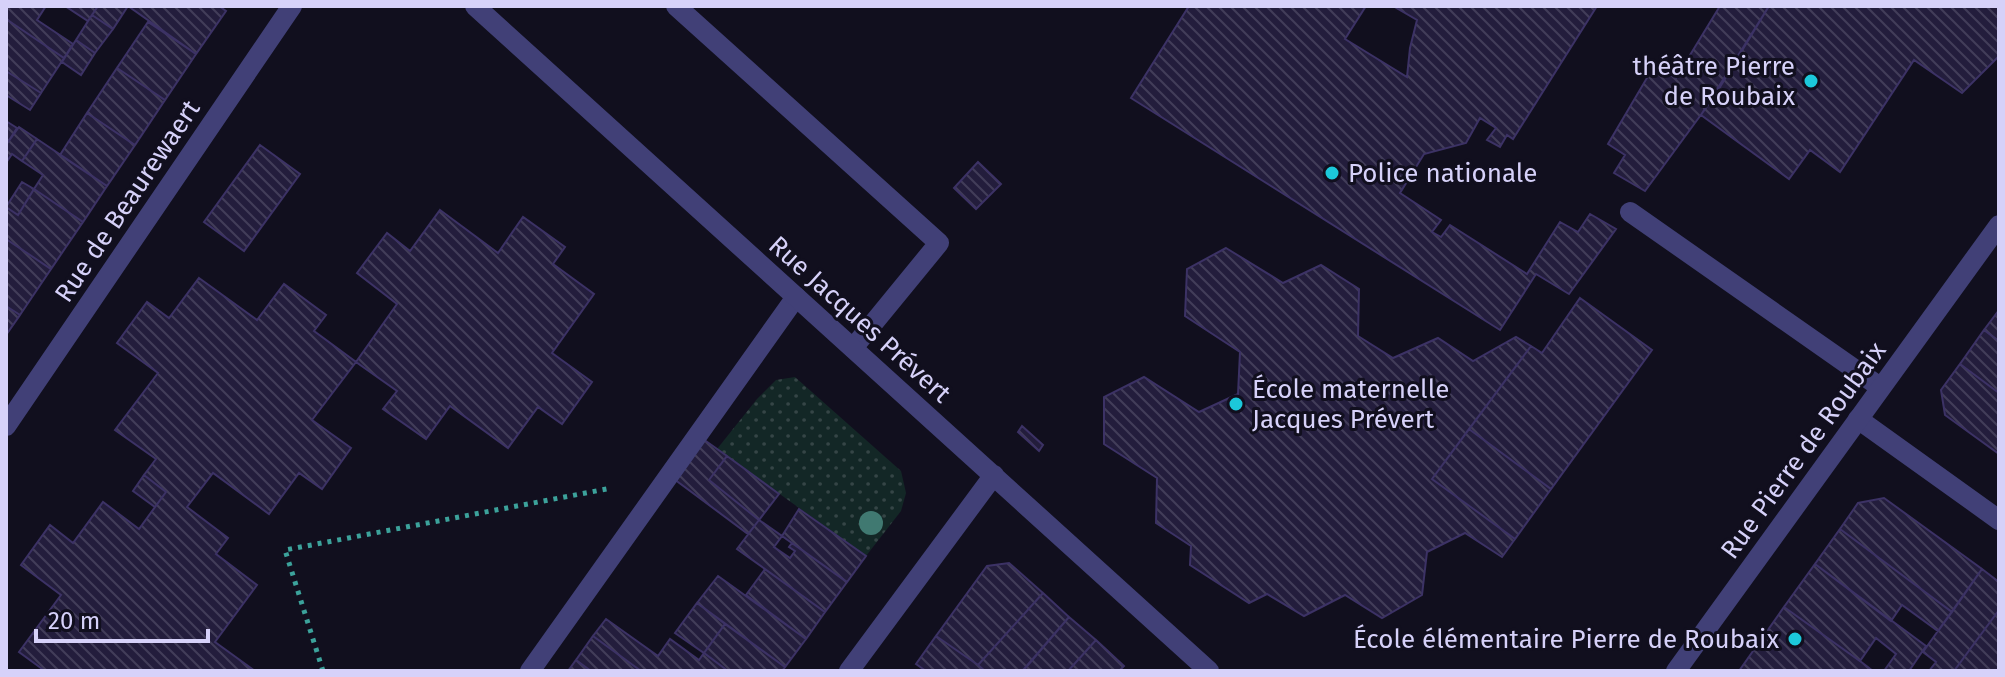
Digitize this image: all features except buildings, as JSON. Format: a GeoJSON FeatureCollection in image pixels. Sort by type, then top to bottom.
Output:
{"type":"FeatureCollection","features":[{"type":"Feature","properties":{"kind":"street","name":"Rue de Beaurewaert"},"geometry":{"type":"LineString","coordinates":[[6,426],[292,6]]}},
{"type":"Feature","properties":{"kind":"street","name":"Rue Jacques Prévert"},"geometry":{"type":"LineString","coordinates":[[475,6],[1209,671]]}},
{"type":"Feature","properties":{"kind":"street"},"geometry":{"type":"LineString","coordinates":[[676,6],[939,243],[853,348]]}},
{"type":"Feature","properties":{"kind":"street","name":"Rue Pierre de Roubaix"},"geometry":{"type":"LineString","coordinates":[[1973,258],[1999,208]]}},
{"type":"Feature","properties":{"kind":"street"},"geometry":{"type":"LineString","coordinates":[[1630,212],[1880,387]]}},
{"type":"Feature","properties":{"kind":"street","name":"Rue Pierre de Roubaix"},"geometry":{"type":"LineString","coordinates":[[1676,671],[1999,225]]}},
{"type":"Feature","properties":{"kind":"street"},"geometry":{"type":"LineString","coordinates":[[530,671],[796,297]]}},
{"type":"Feature","properties":{"kind":"street"},"geometry":{"type":"LineString","coordinates":[[1858,419],[1999,520]]}},
{"type":"Feature","properties":{"kind":"street"},"geometry":{"type":"LineString","coordinates":[[849,671],[994,475]]}},
{"type":"Feature","properties":{"kind":"path"},"geometry":{"type":"LineString","coordinates":[[323,671],[285,550],[668,477]]}},
{"type":"Feature","properties":{"kind":"green space"},"geometry":{"type":"Polygon","coordinates":[[[795,377],[901,471],[906,493],[901,511],[866,556],[717,449],[776,380],[795,377]]]}},
{"type":"Feature","properties":{"kind":"place","name":"théâtre Pierre de Roubaix"},"geometry":{"type":"Point","coordinates":[1811,81]}},
{"type":"Feature","properties":{"kind":"place","name":"Police nationale"},"geometry":{"type":"Point","coordinates":[1332,173]}},
{"type":"Feature","properties":{"kind":"place","name":"École maternelle Jacques Prévert"},"geometry":{"type":"Point","coordinates":[1236,404]}},
{"type":"Feature","properties":{"kind":"place","name":"École élémentaire Pierre de Roubaix"},"geometry":{"type":"Point","coordinates":[1795,639]}}]}
